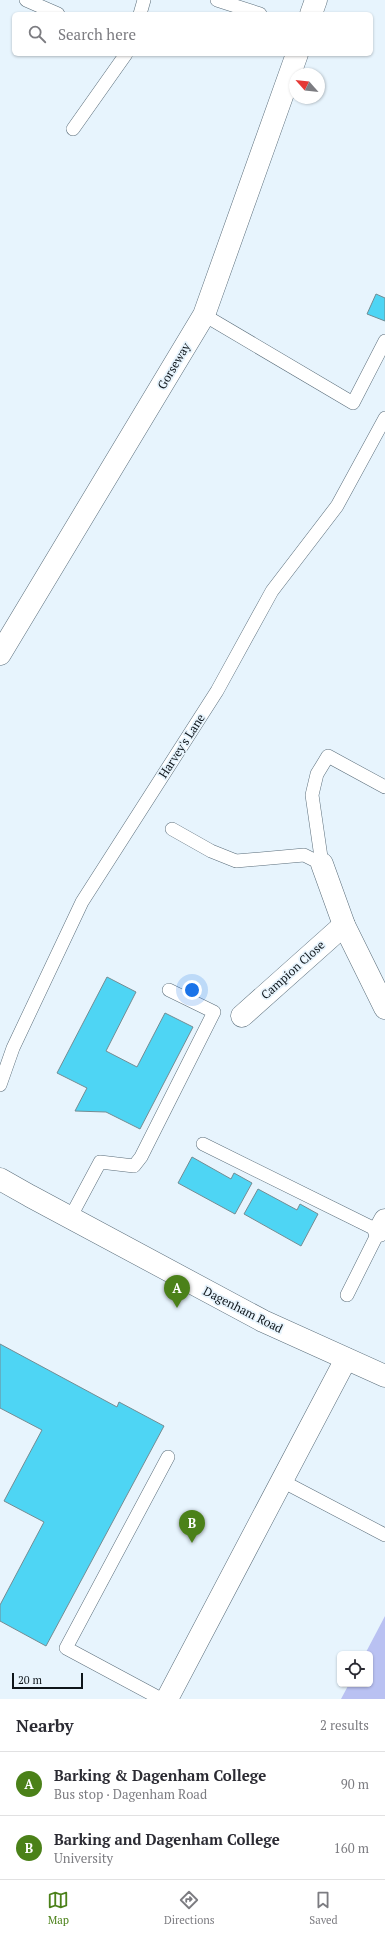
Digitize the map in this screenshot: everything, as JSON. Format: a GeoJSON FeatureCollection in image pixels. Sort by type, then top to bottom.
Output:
{"type":"FeatureCollection","features":[{"type":"Feature","properties":{"kind":"street"},"geometry":{"type":"LineString","coordinates":[[312,12],[316,0]]}},
{"type":"Feature","properties":{"kind":"street","name":"Gorseway"},"geometry":{"type":"LineString","coordinates":[[0,654],[204,315],[297,56]]}},
{"type":"Feature","properties":{"kind":"street"},"geometry":{"type":"LineString","coordinates":[[322,864],[344,925],[385,1008]]}},
{"type":"Feature","properties":{"kind":"street","name":"Campion Close"},"geometry":{"type":"LineString","coordinates":[[242,1016],[344,925]]}},
{"type":"Feature","properties":{"kind":"street","name":"Dagenham Road"},"geometry":{"type":"LineString","coordinates":[[0,1179],[262,1321],[385,1376]]}},
{"type":"Feature","properties":{"kind":"street"},"geometry":{"type":"LineString","coordinates":[[166,1699],[346,1359]]}},
{"type":"Feature","properties":{"kind":"lane"},"geometry":{"type":"LineString","coordinates":[[26,0],[53,12]]}},
{"type":"Feature","properties":{"kind":"lane"},"geometry":{"type":"LineString","coordinates":[[141,12],[144,0]]}},
{"type":"Feature","properties":{"kind":"lane"},"geometry":{"type":"LineString","coordinates":[[217,0],[254,12]]}},
{"type":"Feature","properties":{"kind":"lane"},"geometry":{"type":"LineString","coordinates":[[73,129],[125,56]]}},
{"type":"Feature","properties":{"kind":"lane"},"geometry":{"type":"LineString","coordinates":[[204,315],[353,402],[385,341]]}},
{"type":"Feature","properties":{"kind":"lane","name":"Harvey's Lane"},"geometry":{"type":"LineString","coordinates":[[0,1085],[13,1048],[82,902],[217,691],[272,591],[337,506],[385,418]]}},
{"type":"Feature","properties":{"kind":"lane"},"geometry":{"type":"LineString","coordinates":[[322,864],[312,795],[318,774],[328,756],[385,787]]}},
{"type":"Feature","properties":{"kind":"lane"},"geometry":{"type":"LineString","coordinates":[[172,829],[210,851],[236,861],[304,855],[322,864]]}},
{"type":"Feature","properties":{"kind":"lane"},"geometry":{"type":"LineString","coordinates":[[70,1218],[100,1162],[134,1166],[141,1157],[214,1012],[169,990]]}},
{"type":"Feature","properties":{"kind":"lane"},"geometry":{"type":"LineString","coordinates":[[203,1144],[382,1226],[347,1296]]}},
{"type":"Feature","properties":{"kind":"lane"},"geometry":{"type":"LineString","coordinates":[[161,1699],[66,1648],[168,1457]]}},
{"type":"Feature","properties":{"kind":"lane"},"geometry":{"type":"LineString","coordinates":[[282,1481],[385,1535]]}},
{"type":"Feature","properties":{"kind":"shaded area"},"geometry":{"type":"Polygon","coordinates":[[[385,1616],[385,1699],[341,1699],[347,1687],[373,1687],[373,1651],[367,1651],[385,1616]]]}},
{"type":"Feature","properties":{"kind":"building"},"geometry":{"type":"Polygon","coordinates":[[[376,294],[385,298],[385,321],[367,314],[376,294]]]}},
{"type":"Feature","properties":{"kind":"building"},"geometry":{"type":"Polygon","coordinates":[[[107,977],[136,992],[106,1051],[137,1067],[165,1013],[193,1027],[140,1129],[106,1112],[75,1111],[87,1088],[57,1073],[107,977]]]}},
{"type":"Feature","properties":{"kind":"building"},"geometry":{"type":"Polygon","coordinates":[[[192,1157],[231,1179],[234,1173],[252,1183],[235,1214],[178,1183],[192,1157]]]}},
{"type":"Feature","properties":{"kind":"building"},"geometry":{"type":"Polygon","coordinates":[[[258,1189],[297,1210],[300,1204],[318,1214],[301,1246],[244,1214],[258,1189]]]}},
{"type":"Feature","properties":{"kind":"building"},"geometry":{"type":"Polygon","coordinates":[[[0,1344],[117,1407],[119,1402],[164,1426],[46,1646],[0,1621],[0,1605],[44,1522],[4,1501],[42,1430],[0,1408],[0,1344]]]}},
{"type":"Feature","properties":{"kind":"place","name":"Barking & Dagenham College"},"geometry":{"type":"Point","coordinates":[177,1308]}},
{"type":"Feature","properties":{"kind":"place","name":"Barking and Dagenham College"},"geometry":{"type":"Point","coordinates":[192,1543]}}]}
